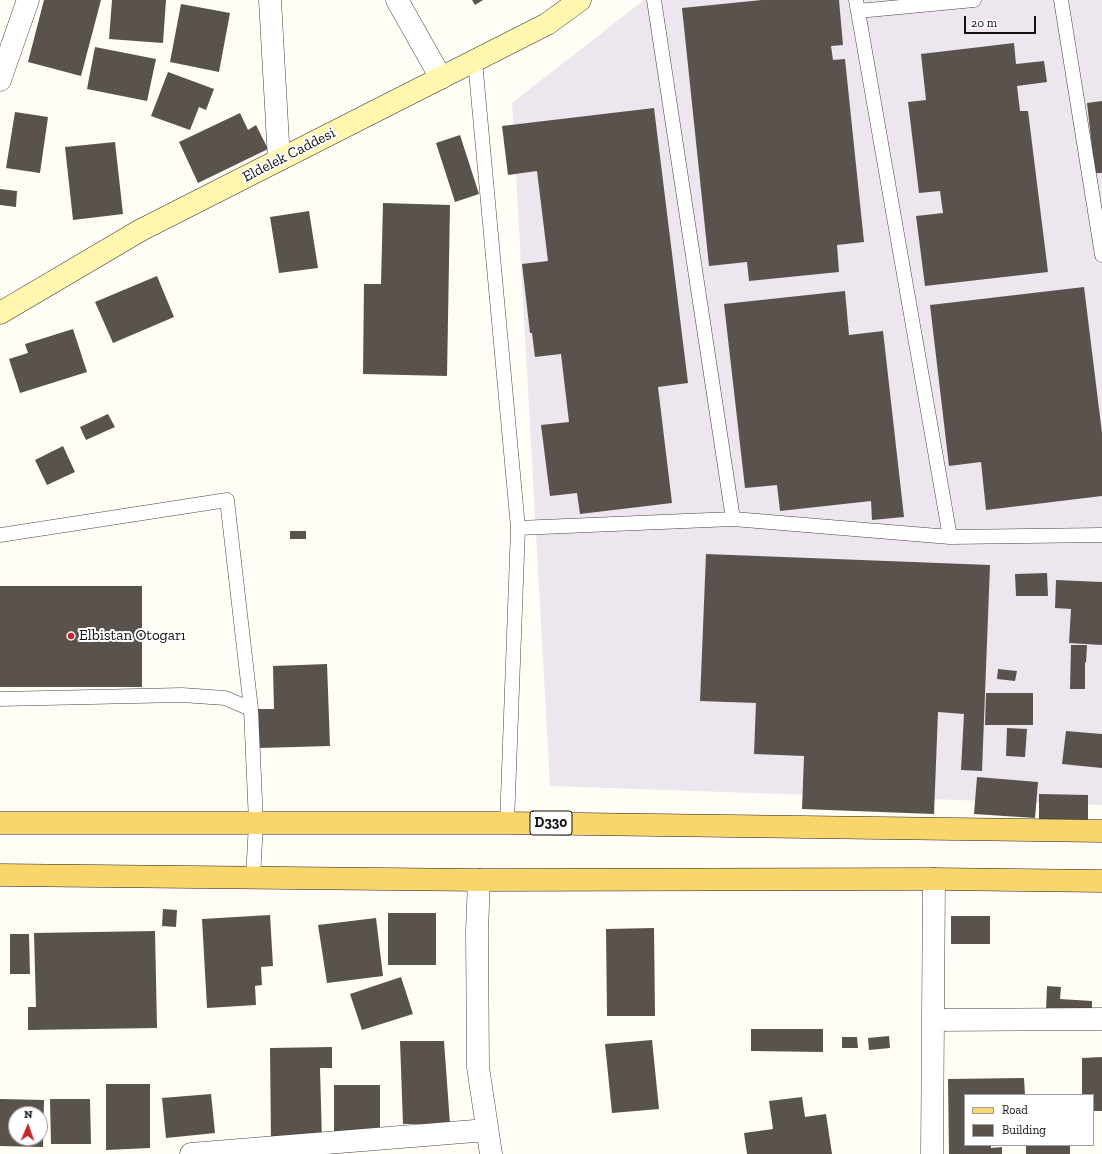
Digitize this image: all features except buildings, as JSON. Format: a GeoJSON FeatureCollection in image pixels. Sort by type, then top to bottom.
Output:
{"type":"FeatureCollection","features":[{"type":"Feature","properties":{"kind":"main road","name":"D330"},"geometry":{"type":"LineString","coordinates":[[0,823],[507,822],[1102,831]]}},
{"type":"Feature","properties":{"kind":"main road"},"geometry":{"type":"LineString","coordinates":[[0,875],[479,880],[934,879],[1102,881]]}},
{"type":"Feature","properties":{"kind":"street"},"geometry":{"type":"LineString","coordinates":[[0,80],[28,0]]}},
{"type":"Feature","properties":{"kind":"street"},"geometry":{"type":"LineString","coordinates":[[270,0],[279,160]]}},
{"type":"Feature","properties":{"kind":"street"},"geometry":{"type":"LineString","coordinates":[[397,0],[441,78]]}},
{"type":"Feature","properties":{"kind":"street","name":"Eldelek Caddesi"},"geometry":{"type":"LineString","coordinates":[[0,313],[141,230],[547,24],[580,0]]}},
{"type":"Feature","properties":{"kind":"street"},"geometry":{"type":"LineString","coordinates":[[932,1154],[934,879]]}},
{"type":"Feature","properties":{"kind":"street"},"geometry":{"type":"LineString","coordinates":[[479,880],[477,931],[478,1067],[491,1154]]}},
{"type":"Feature","properties":{"kind":"street"},"geometry":{"type":"LineString","coordinates":[[933,1020],[1102,1019]]}},
{"type":"Feature","properties":{"kind":"street"},"geometry":{"type":"LineString","coordinates":[[191,1154],[487,1130]]}},
{"type":"Feature","properties":{"kind":"lane"},"geometry":{"type":"LineString","coordinates":[[654,0],[734,519]]}},
{"type":"Feature","properties":{"kind":"lane"},"geometry":{"type":"LineString","coordinates":[[950,538],[857,6],[974,0]]}},
{"type":"Feature","properties":{"kind":"lane"},"geometry":{"type":"LineString","coordinates":[[1061,0],[1102,255]]}},
{"type":"Feature","properties":{"kind":"lane"},"geometry":{"type":"LineString","coordinates":[[475,61],[518,528],[507,822]]}},
{"type":"Feature","properties":{"kind":"lane"},"geometry":{"type":"LineString","coordinates":[[0,534],[227,500],[251,709],[256,823],[253,878]]}},
{"type":"Feature","properties":{"kind":"lane"},"geometry":{"type":"LineString","coordinates":[[518,528],[734,519],[950,538],[1102,535]]}},
{"type":"Feature","properties":{"kind":"lane"},"geometry":{"type":"LineString","coordinates":[[0,699],[182,694],[225,698],[251,709]]}},
{"type":"Feature","properties":{"kind":"shaded area"},"geometry":{"type":"Polygon","coordinates":[[[644,0],[1102,0],[1102,805],[550,786],[512,103],[644,0]]]}},
{"type":"Feature","properties":{"kind":"place","name":"Elbistan Otogarı"},"geometry":{"type":"Point","coordinates":[71,636]}}]}
